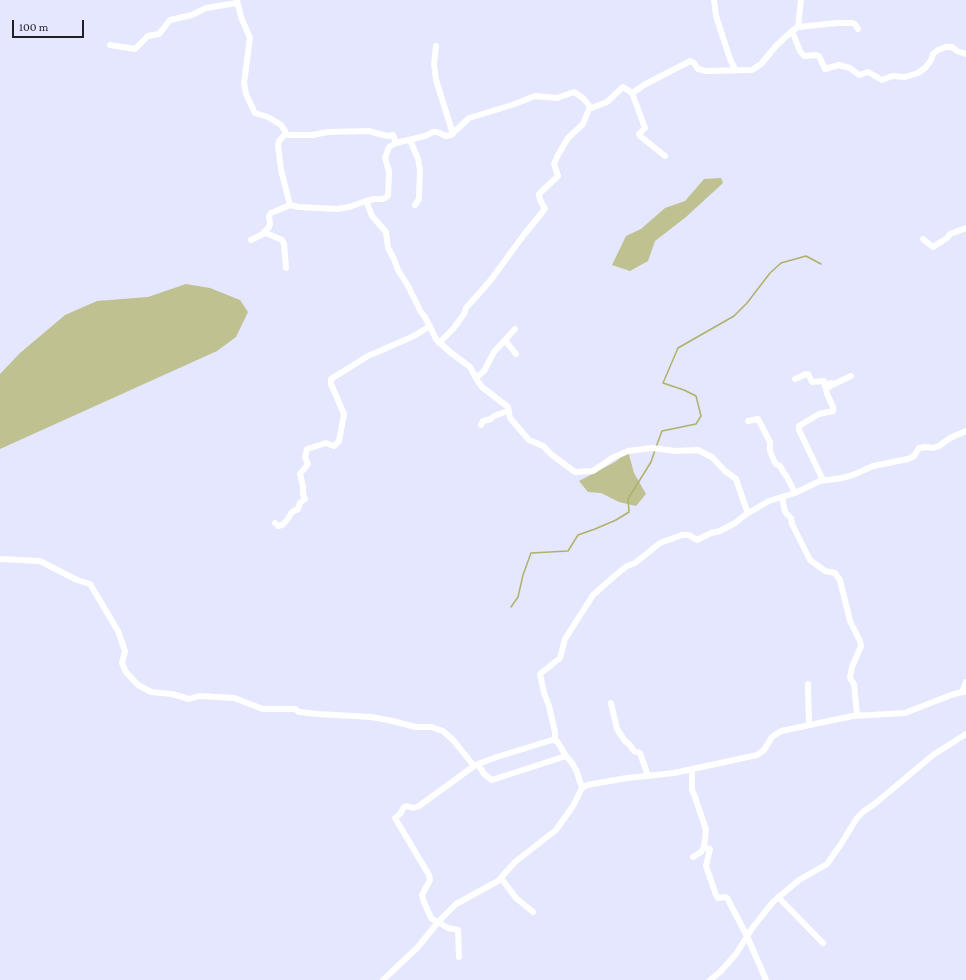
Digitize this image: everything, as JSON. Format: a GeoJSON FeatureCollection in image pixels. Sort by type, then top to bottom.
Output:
{"type":"FeatureCollection","features":[{"type":"Feature","properties":{"kind":"street"},"geometry":{"type":"LineString","coordinates":[[714,0],[716,16],[730,59],[736,69]]}},
{"type":"Feature","properties":{"kind":"street"},"geometry":{"type":"LineString","coordinates":[[798,27],[801,0]]}},
{"type":"Feature","properties":{"kind":"street"},"geometry":{"type":"LineString","coordinates":[[110,45],[135,49],[148,36],[159,34],[170,20],[193,15],[206,8],[237,1],[241,17],[250,38],[244,88],[249,104],[255,113],[268,117],[281,126],[285,131],[285,135]]}},
{"type":"Feature","properties":{"kind":"street"},"geometry":{"type":"LineString","coordinates":[[632,93],[644,85],[690,61],[694,63],[698,69],[706,72],[736,69],[752,70],[762,64],[776,46],[798,27],[852,23],[855,24],[858,29]]}},
{"type":"Feature","properties":{"kind":"street"},"geometry":{"type":"LineString","coordinates":[[792,31],[800,51],[804,56],[819,56],[825,69],[839,65],[846,66],[859,75],[868,72],[882,80],[892,76],[905,77],[918,73],[926,67],[933,54],[946,47],[966,54]]}},
{"type":"Feature","properties":{"kind":"street"},"geometry":{"type":"LineString","coordinates":[[436,46],[434,64],[436,80],[453,134]]}},
{"type":"Feature","properties":{"kind":"street"},"geometry":{"type":"LineString","coordinates":[[439,343],[453,329],[464,314],[466,308],[490,281],[544,210],[545,208],[540,200],[539,194],[558,176],[554,164],[558,155],[568,138],[583,124],[587,112],[591,108],[607,102],[623,87],[632,93],[645,128],[639,134],[640,136],[665,156]]}},
{"type":"Feature","properties":{"kind":"street"},"geometry":{"type":"LineString","coordinates":[[251,240],[269,227],[269,217],[271,212],[290,205],[299,207],[338,209],[374,199],[384,199],[388,196],[389,171],[385,158],[389,147],[396,143],[425,136],[433,132],[446,136],[453,134],[469,118],[512,105],[535,96],[557,98],[574,92],[583,98],[591,108]]}},
{"type":"Feature","properties":{"kind":"street"},"geometry":{"type":"LineString","coordinates":[[290,205],[281,170],[278,145],[285,135],[312,135],[328,132],[369,131],[387,136],[393,135],[396,143]]}},
{"type":"Feature","properties":{"kind":"street"},"geometry":{"type":"LineString","coordinates":[[410,140],[418,159],[420,170],[419,199],[415,206]]}},
{"type":"Feature","properties":{"kind":"street"},"geometry":{"type":"LineString","coordinates":[[366,201],[372,216],[386,232],[388,238],[388,248],[398,270],[430,326],[434,336],[439,343],[470,367],[482,387],[508,407],[512,420],[529,440],[535,444],[543,446],[552,455],[577,473],[586,470],[593,471],[612,458],[628,451],[652,448],[675,451],[698,450],[712,457],[725,471],[736,479],[742,499],[749,512]]}},
{"type":"Feature","properties":{"kind":"street"},"geometry":{"type":"LineString","coordinates":[[923,239],[933,247],[947,238],[950,234],[966,228]]}},
{"type":"Feature","properties":{"kind":"street"},"geometry":{"type":"LineString","coordinates":[[264,232],[282,240],[284,244],[286,268]]}},
{"type":"Feature","properties":{"kind":"street"},"geometry":{"type":"LineString","coordinates":[[275,523],[278,526],[287,520],[292,512],[298,509],[300,503],[305,499],[300,474],[308,464],[305,457],[307,449],[326,443],[334,446],[339,441],[344,414],[331,384],[331,379],[368,356],[414,336],[430,326]]}},
{"type":"Feature","properties":{"kind":"street"},"geometry":{"type":"LineString","coordinates":[[476,378],[484,371],[494,352],[515,329]]}},
{"type":"Feature","properties":{"kind":"street"},"geometry":{"type":"LineString","coordinates":[[505,340],[516,354]]}},
{"type":"Feature","properties":{"kind":"street"},"geometry":{"type":"LineString","coordinates":[[795,378],[808,374],[812,382],[824,381],[825,386],[850,374],[851,376],[826,389],[834,408],[833,411],[819,414],[799,426],[799,430],[823,480]]}},
{"type":"Feature","properties":{"kind":"street"},"geometry":{"type":"LineString","coordinates":[[481,425],[483,421],[491,420],[494,416],[508,411]]}},
{"type":"Feature","properties":{"kind":"street"},"geometry":{"type":"LineString","coordinates":[[748,421],[758,419],[770,442],[770,451],[774,461],[780,466],[795,493]]}},
{"type":"Feature","properties":{"kind":"street"},"geometry":{"type":"LineString","coordinates":[[582,788],[577,772],[572,763],[555,740],[555,732],[540,674],[560,658],[565,639],[593,595],[618,573],[635,564],[660,543],[682,535],[689,535],[697,540],[711,533],[725,529],[740,520],[749,512],[769,501],[795,493],[823,480],[848,476],[873,466],[914,456],[919,448],[933,448],[939,446],[950,438],[966,431]]}},
{"type":"Feature","properties":{"kind":"street"},"geometry":{"type":"LineString","coordinates":[[782,496],[785,512],[791,518],[792,524],[810,560],[825,571],[835,573],[840,580],[850,621],[860,641],[860,646],[850,677],[854,684],[857,715]]}},
{"type":"Feature","properties":{"kind":"street"},"geometry":{"type":"LineString","coordinates":[[0,560],[40,561],[78,580],[90,584],[118,631],[125,651],[122,663],[126,672],[138,685],[152,692],[172,694],[189,699],[199,696],[234,698],[263,708],[295,709],[299,712],[318,714],[372,717],[416,727],[431,727],[443,732],[454,741],[489,779],[494,780],[566,756]]}},
{"type":"Feature","properties":{"kind":"street"},"geometry":{"type":"LineString","coordinates":[[383,980],[417,948],[438,921],[456,904],[501,878],[515,862],[556,830],[570,811],[582,788],[591,784],[692,769],[760,753],[776,734],[781,731],[857,715],[905,713],[964,692],[966,682]]}},
{"type":"Feature","properties":{"kind":"street"},"geometry":{"type":"LineString","coordinates":[[808,684],[809,725]]}},
{"type":"Feature","properties":{"kind":"street"},"geometry":{"type":"LineString","coordinates":[[611,703],[617,729],[634,752],[640,753],[648,776]]}},
{"type":"Feature","properties":{"kind":"street"},"geometry":{"type":"LineString","coordinates":[[710,980],[720,972],[736,954],[769,905],[800,880],[827,864],[862,812],[877,802],[933,754],[966,734]]}},
{"type":"Feature","properties":{"kind":"street"},"geometry":{"type":"LineString","coordinates":[[459,957],[458,930],[448,928],[431,918],[422,895],[430,880],[430,875],[396,818],[404,807],[407,806],[413,808],[419,806],[476,765],[497,757],[555,740]]}},
{"type":"Feature","properties":{"kind":"street"},"geometry":{"type":"LineString","coordinates":[[692,769],[692,790],[706,830],[704,847],[701,852],[693,857]]}},
{"type":"Feature","properties":{"kind":"street"},"geometry":{"type":"LineString","coordinates":[[704,847],[710,849],[706,866],[716,895],[718,898],[727,898],[747,936],[766,980]]}},
{"type":"Feature","properties":{"kind":"street"},"geometry":{"type":"LineString","coordinates":[[501,878],[516,898],[533,912]]}},
{"type":"Feature","properties":{"kind":"street"},"geometry":{"type":"LineString","coordinates":[[778,897],[822,943]]}},
{"type":"Feature","properties":{"kind":"green space"},"geometry":{"type":"Polygon","coordinates":[[[721,178],[723,183],[686,217],[655,241],[648,261],[630,271],[612,265],[626,236],[641,229],[665,208],[685,201],[704,179],[721,178]]]}},
{"type":"Feature","properties":{"kind":"green space"},"geometry":{"type":"Polygon","coordinates":[[[186,284],[210,288],[240,300],[248,312],[236,337],[217,351],[0,449],[0,374],[20,353],[65,315],[97,301],[148,297],[186,284]]]}},
{"type":"Feature","properties":{"kind":"green space"},"geometry":{"type":"Polygon","coordinates":[[[628,451],[634,473],[646,494],[636,506],[619,502],[601,493],[588,492],[579,481],[615,462],[628,451]]]}},
{"type":"Feature","properties":{"kind":"waterway"},"geometry":{"type":"LineString","coordinates":[[656,447],[662,431],[696,424],[701,416],[696,396],[663,383],[678,348],[734,316],[747,303],[770,273],[781,263],[806,256],[821,264]]}},
{"type":"Feature","properties":{"kind":"waterway"},"geometry":{"type":"LineString","coordinates":[[511,607],[518,597],[523,575],[531,553],[568,551],[578,535],[616,520],[629,512],[628,499],[651,462],[655,450]]}}]}
